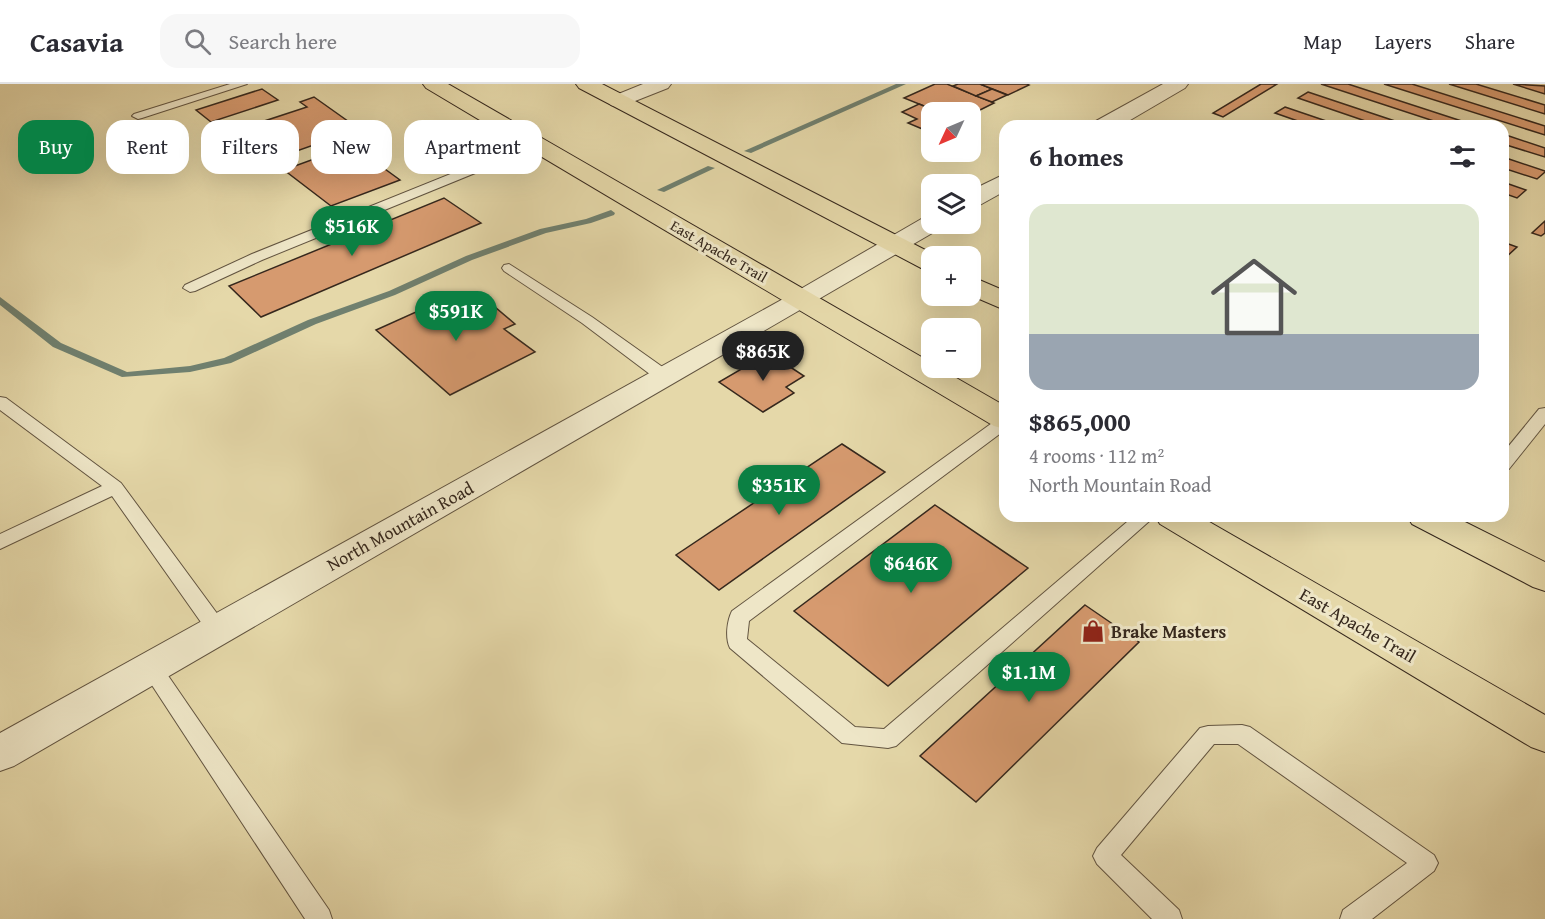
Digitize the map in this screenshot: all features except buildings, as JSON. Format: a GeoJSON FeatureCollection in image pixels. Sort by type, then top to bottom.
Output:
{"type":"FeatureCollection","features":[{"type":"Feature","properties":{"kind":"main road","name":"East Apache Trail"},"geometry":{"type":"LineString","coordinates":[[433,84],[494,120]]}},
{"type":"Feature","properties":{"kind":"main road"},"geometry":{"type":"LineString","coordinates":[[586,84],[921,258]]}},
{"type":"Feature","properties":{"kind":"main road","name":"East Apache Trail"},"geometry":{"type":"LineString","coordinates":[[542,148],[999,417]]}},
{"type":"Feature","properties":{"kind":"main road"},"geometry":{"type":"LineString","coordinates":[[981,290],[999,299]]}},
{"type":"Feature","properties":{"kind":"main road","name":"East Apache Trail"},"geometry":{"type":"LineString","coordinates":[[1182,522],[1545,735]]}},
{"type":"Feature","properties":{"kind":"main road"},"geometry":{"type":"LineString","coordinates":[[1448,522],[1545,578]]}},
{"type":"Feature","properties":{"kind":"street"},"geometry":{"type":"LineString","coordinates":[[618,101],[661,84]]}},
{"type":"Feature","properties":{"kind":"street"},"geometry":{"type":"LineString","coordinates":[[1115,120],[1178,84]]}},
{"type":"Feature","properties":{"kind":"street"},"geometry":{"type":"LineString","coordinates":[[981,195],[999,186]]}},
{"type":"Feature","properties":{"kind":"street","name":"North Mountain Road"},"geometry":{"type":"LineString","coordinates":[[0,753],[801,300],[921,229]]}},
{"type":"Feature","properties":{"kind":"lane"},"geometry":{"type":"LineString","coordinates":[[138,116],[241,84]]}},
{"type":"Feature","properties":{"kind":"lane"},"geometry":{"type":"LineString","coordinates":[[190,288],[257,257],[461,174]]}},
{"type":"Feature","properties":{"kind":"lane"},"geometry":{"type":"LineString","coordinates":[[509,268],[587,320],[664,377]]}},
{"type":"Feature","properties":{"kind":"lane"},"geometry":{"type":"LineString","coordinates":[[0,402],[115,487],[217,629]]}},
{"type":"Feature","properties":{"kind":"lane"},"geometry":{"type":"LineString","coordinates":[[1509,458],[1545,413]]}},
{"type":"Feature","properties":{"kind":"lane"},"geometry":{"type":"LineString","coordinates":[[999,425],[739,617],[737,642],[850,736],[888,739],[1139,522]]}},
{"type":"Feature","properties":{"kind":"lane"},"geometry":{"type":"LineString","coordinates":[[0,542],[115,487]]}},
{"type":"Feature","properties":{"kind":"lane"},"geometry":{"type":"LineString","coordinates":[[151,667],[320,919]]}},
{"type":"Feature","properties":{"kind":"lane"},"geometry":{"type":"LineString","coordinates":[[1170,919],[1105,856],[1208,735],[1242,734],[1426,863],[1352,919]]}},
{"type":"Feature","properties":{"kind":"waterway"},"geometry":{"type":"LineString","coordinates":[[748,151],[902,84]]}},
{"type":"Feature","properties":{"kind":"waterway"},"geometry":{"type":"LineString","coordinates":[[661,190],[711,168]]}},
{"type":"Feature","properties":{"kind":"waterway"},"geometry":{"type":"LineString","coordinates":[[0,300],[57,345],[126,375],[190,369],[227,361],[312,322],[392,293],[469,258],[543,231],[588,221],[611,213]]}},
{"type":"Feature","properties":{"kind":"place","name":"Brake Masters"},"geometry":{"type":"Point","coordinates":[1093,631]}}]}
